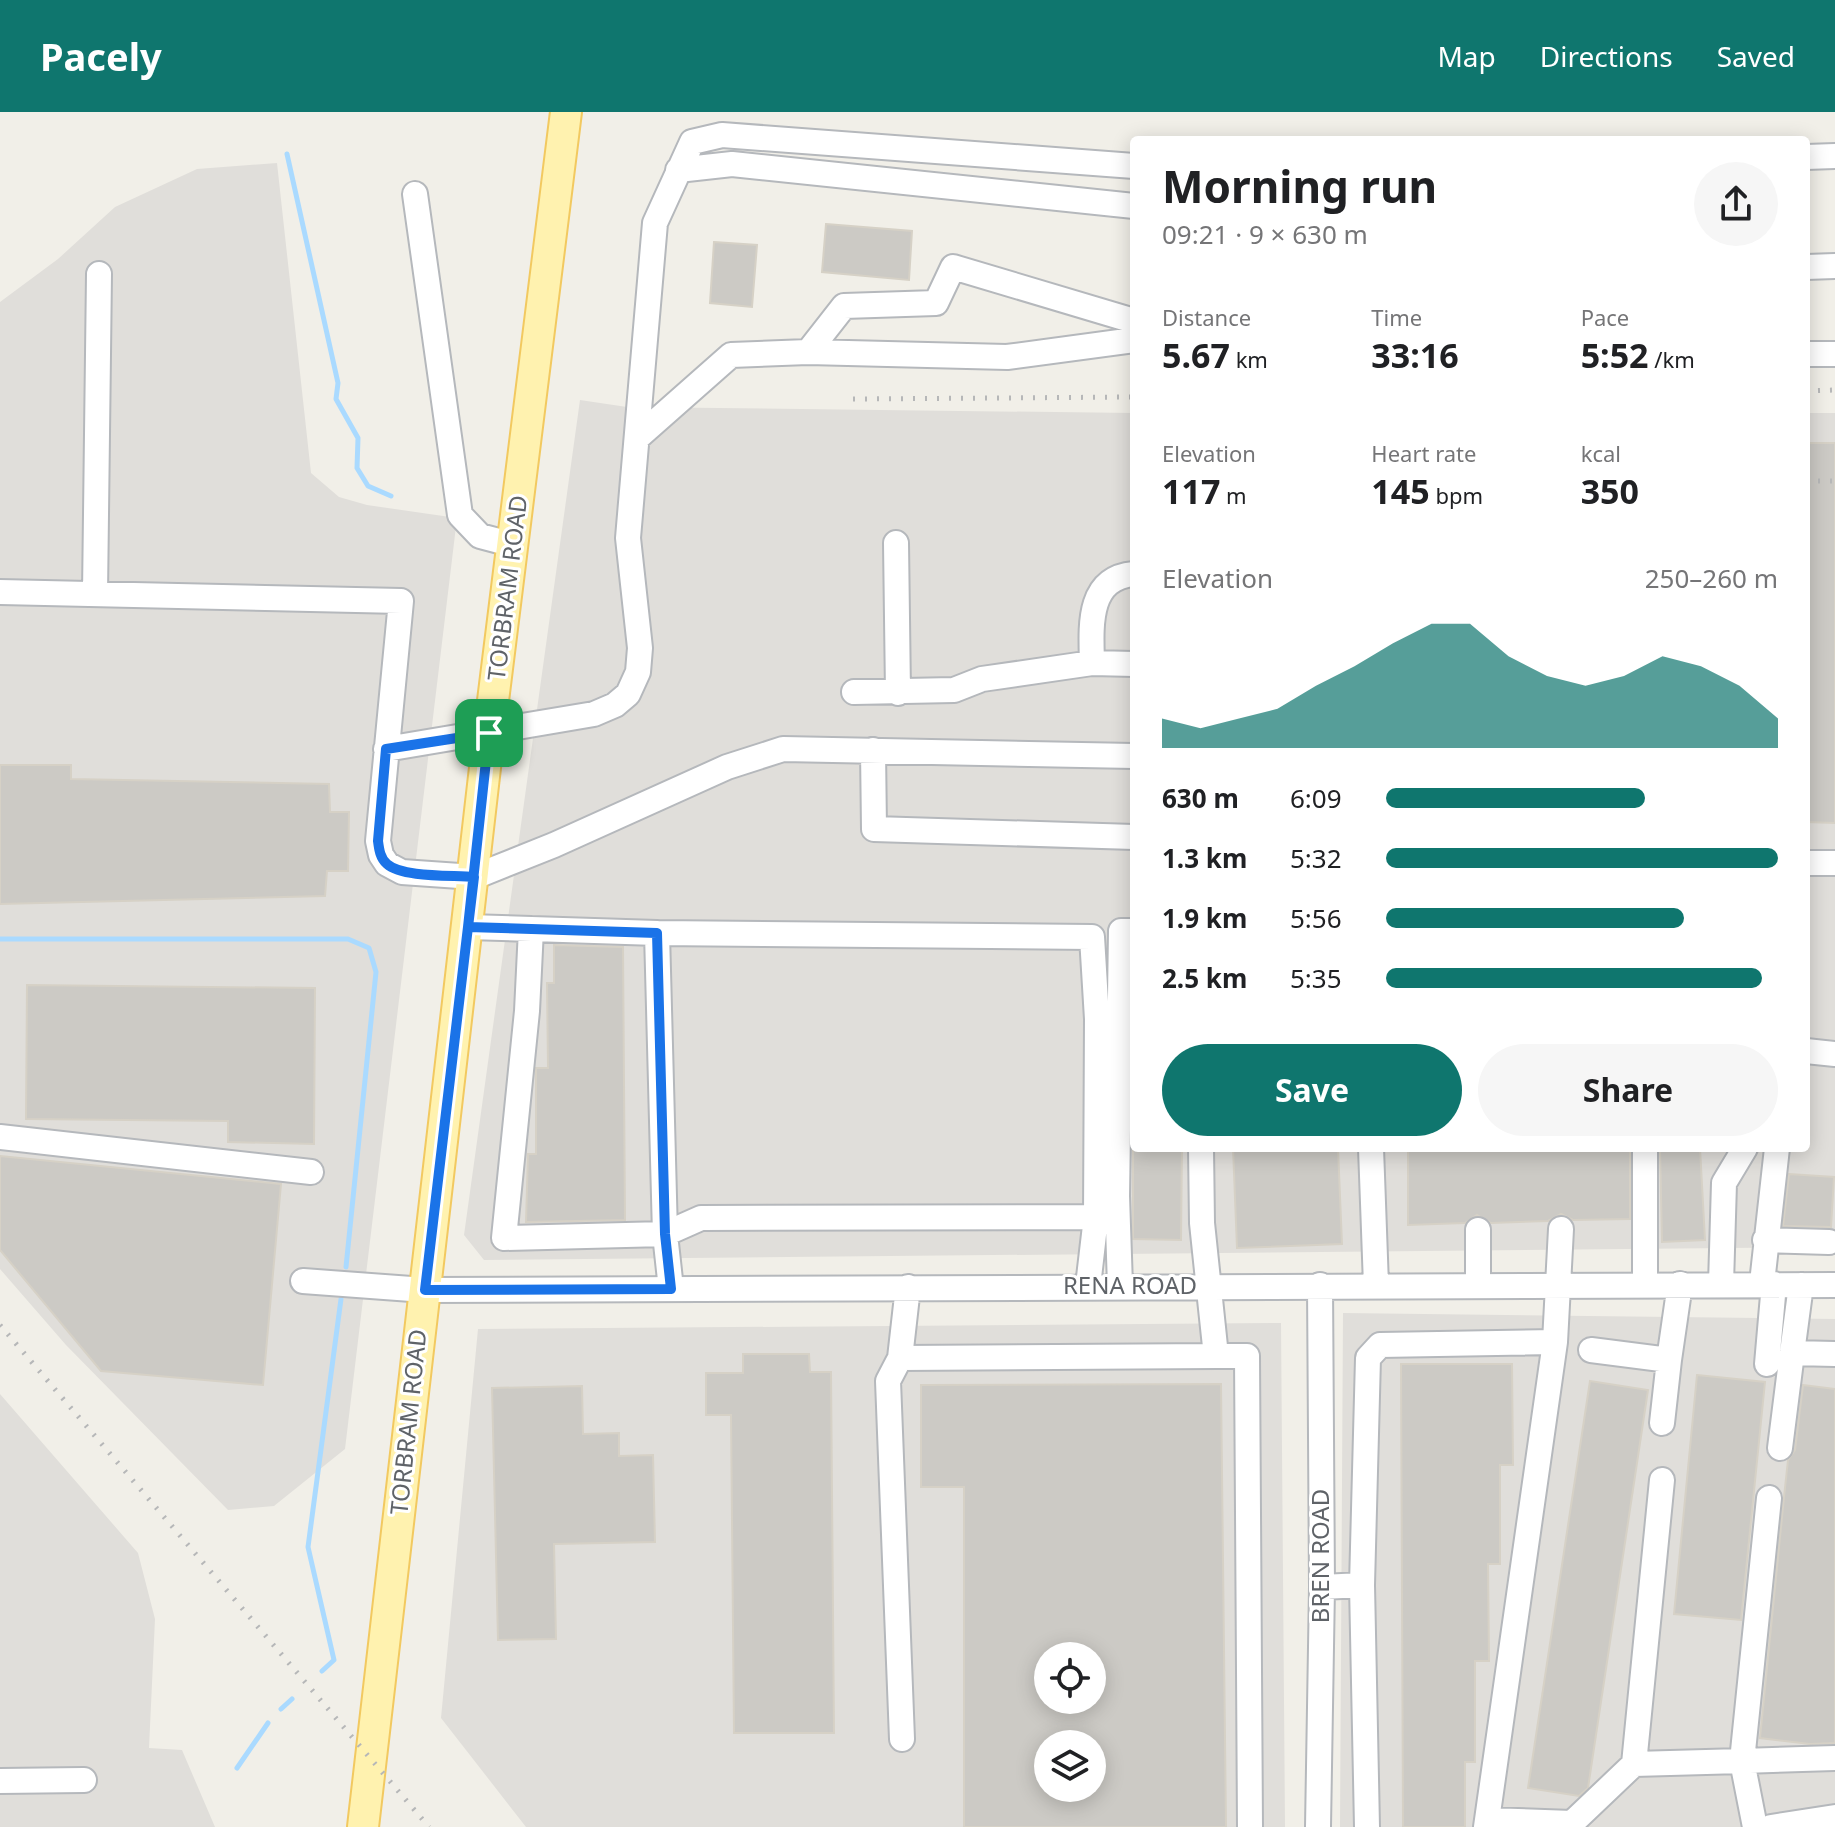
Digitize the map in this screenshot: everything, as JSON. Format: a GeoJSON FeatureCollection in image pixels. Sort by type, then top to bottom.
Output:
{"type":"FeatureCollection","features":[{"type":"Feature","properties":{"kind":"main road","name":"TORBRAM ROAD"},"geometry":{"type":"LineString","coordinates":[[363,1827],[489,733],[566,112]]}},
{"type":"Feature","properties":{"kind":"street"},"geometry":{"type":"LineString","coordinates":[[386,749],[594,714],[615,705],[628,694],[638,672],[640,648],[628,538],[655,223],[692,142],[722,135],[1130,166]]}},
{"type":"Feature","properties":{"kind":"street"},"geometry":{"type":"LineString","coordinates":[[1810,157],[1835,156]]}},
{"type":"Feature","properties":{"kind":"street"},"geometry":{"type":"LineString","coordinates":[[678,170],[732,164],[1130,206]]}},
{"type":"Feature","properties":{"kind":"street"},"geometry":{"type":"LineString","coordinates":[[415,194],[460,515],[480,536],[514,545]]}},
{"type":"Feature","properties":{"kind":"street"},"geometry":{"type":"LineString","coordinates":[[1810,267],[1835,266]]}},
{"type":"Feature","properties":{"kind":"street"},"geometry":{"type":"LineString","coordinates":[[808,352],[844,306],[936,303],[953,267],[1130,320]]}},
{"type":"Feature","properties":{"kind":"street"},"geometry":{"type":"LineString","coordinates":[[95,594],[99,274]]}},
{"type":"Feature","properties":{"kind":"street"},"geometry":{"type":"LineString","coordinates":[[637,438],[731,355],[808,352],[1007,357],[1130,341]]}},
{"type":"Feature","properties":{"kind":"street"},"geometry":{"type":"LineString","coordinates":[[1810,354],[1835,354]]}},
{"type":"Feature","properties":{"kind":"street"},"geometry":{"type":"LineString","coordinates":[[896,543],[898,693]]}},
{"type":"Feature","properties":{"kind":"street"},"geometry":{"type":"LineString","coordinates":[[1092,663],[1095,602],[1105,583],[1120,575],[1130,574]]}},
{"type":"Feature","properties":{"kind":"street"},"geometry":{"type":"LineString","coordinates":[[0,592],[401,601],[378,841],[387,864],[402,872],[474,877],[752,758],[783,749],[1130,756]]}},
{"type":"Feature","properties":{"kind":"street"},"geometry":{"type":"LineString","coordinates":[[854,692],[954,690],[982,679],[1092,663],[1130,664]]}},
{"type":"Feature","properties":{"kind":"street"},"geometry":{"type":"LineString","coordinates":[[873,750],[874,829],[1130,837]]}},
{"type":"Feature","properties":{"kind":"street"},"geometry":{"type":"LineString","coordinates":[[1810,863],[1835,863]]}},
{"type":"Feature","properties":{"kind":"street"},"geometry":{"type":"LineString","coordinates":[[468,927],[657,933],[1092,937],[1097,1019],[1096,1217],[1088,1286]]}},
{"type":"Feature","properties":{"kind":"street"},"geometry":{"type":"LineString","coordinates":[[531,929],[527,1011],[504,1238],[665,1234],[701,1218],[1096,1217]]}},
{"type":"Feature","properties":{"kind":"street"},"geometry":{"type":"LineString","coordinates":[[1120,1286],[1117,1196],[1121,931],[1130,931]]}},
{"type":"Feature","properties":{"kind":"street"},"geometry":{"type":"LineString","coordinates":[[657,933],[665,1234],[671,1289]]}},
{"type":"Feature","properties":{"kind":"street"},"geometry":{"type":"LineString","coordinates":[[1810,1051],[1835,1054]]}},
{"type":"Feature","properties":{"kind":"street"},"geometry":{"type":"LineString","coordinates":[[0,1137],[311,1172]]}},
{"type":"Feature","properties":{"kind":"street"},"geometry":{"type":"LineString","coordinates":[[1201,1152],[1202,1223],[1216,1356]]}},
{"type":"Feature","properties":{"kind":"street"},"geometry":{"type":"LineString","coordinates":[[1371,1152],[1376,1285]]}},
{"type":"Feature","properties":{"kind":"street"},"geometry":{"type":"LineString","coordinates":[[1645,1152],[1645,1284]]}},
{"type":"Feature","properties":{"kind":"street"},"geometry":{"type":"LineString","coordinates":[[1721,1284],[1724,1183],[1743,1152]]}},
{"type":"Feature","properties":{"kind":"street"},"geometry":{"type":"LineString","coordinates":[[1767,1364],[1765,1240],[1776,1152]]}},
{"type":"Feature","properties":{"kind":"street"},"geometry":{"type":"LineString","coordinates":[[1561,1229],[1555,1342],[1486,1824],[1572,1823],[1634,1764],[1662,1480]]}},
{"type":"Feature","properties":{"kind":"street"},"geometry":{"type":"LineString","coordinates":[[1478,1230],[1478,1284]]}},
{"type":"Feature","properties":{"kind":"street"},"geometry":{"type":"LineString","coordinates":[[1765,1240],[1829,1242]]}},
{"type":"Feature","properties":{"kind":"street","name":"RENA ROAD"},"geometry":{"type":"LineString","coordinates":[[303,1281],[425,1290],[1835,1285]]}},
{"type":"Feature","properties":{"kind":"street"},"geometry":{"type":"LineString","coordinates":[[1662,1423],[1680,1284]]}},
{"type":"Feature","properties":{"kind":"street","name":"BREN ROAD"},"geometry":{"type":"LineString","coordinates":[[1318,1827],[1322,1587],[1320,1285]]}},
{"type":"Feature","properties":{"kind":"street"},"geometry":{"type":"LineString","coordinates":[[1780,1448],[1801,1285]]}},
{"type":"Feature","properties":{"kind":"street"},"geometry":{"type":"LineString","coordinates":[[902,1739],[888,1381],[900,1358],[908,1287]]}},
{"type":"Feature","properties":{"kind":"street"},"geometry":{"type":"LineString","coordinates":[[1367,1827],[1362,1585],[1368,1358],[1380,1345],[1555,1342]]}},
{"type":"Feature","properties":{"kind":"street"},"geometry":{"type":"LineString","coordinates":[[1591,1350],[1669,1360]]}},
{"type":"Feature","properties":{"kind":"street"},"geometry":{"type":"LineString","coordinates":[[1792,1353],[1835,1354]]}},
{"type":"Feature","properties":{"kind":"street"},"geometry":{"type":"LineString","coordinates":[[900,1358],[1247,1356],[1250,1827]]}},
{"type":"Feature","properties":{"kind":"street"},"geometry":{"type":"LineString","coordinates":[[1755,1827],[1742,1761],[1769,1498]]}},
{"type":"Feature","properties":{"kind":"street"},"geometry":{"type":"LineString","coordinates":[[1322,1587],[1362,1585]]}},
{"type":"Feature","properties":{"kind":"street"},"geometry":{"type":"LineString","coordinates":[[1634,1764],[1835,1758]]}},
{"type":"Feature","properties":{"kind":"street"},"geometry":{"type":"LineString","coordinates":[[0,1781],[84,1780]]}},
{"type":"Feature","properties":{"kind":"street"},"geometry":{"type":"LineString","coordinates":[[1771,1827],[1835,1817]]}},
{"type":"Feature","properties":{"kind":"shaded area"},"geometry":{"type":"Polygon","coordinates":[[[277,163],[311,473],[339,497],[367,505],[457,518],[345,1449],[274,1506],[228,1510],[66,1345],[0,1269],[0,302],[58,259],[115,207],[197,169],[277,163]]]}},
{"type":"Feature","properties":{"kind":"shaded area"},"geometry":{"type":"Polygon","coordinates":[[[580,400],[627,407],[1130,413],[1130,1152],[1810,1152],[1810,413],[1835,413],[1835,1247],[484,1260],[464,1235],[580,400]]]}},
{"type":"Feature","properties":{"kind":"shaded area"},"geometry":{"type":"Polygon","coordinates":[[[1343,1313],[1835,1319],[1835,1827],[1340,1827],[1343,1313]]]}},
{"type":"Feature","properties":{"kind":"shaded area"},"geometry":{"type":"Polygon","coordinates":[[[1281,1323],[1285,1827],[526,1827],[441,1718],[478,1329],[1281,1323]]]}},
{"type":"Feature","properties":{"kind":"shaded area"},"geometry":{"type":"Polygon","coordinates":[[[0,1394],[138,1553],[155,1619],[149,1748],[182,1750],[215,1827],[0,1827],[0,1394]]]}},
{"type":"Feature","properties":{"kind":"building"},"geometry":{"type":"Polygon","coordinates":[[[826,224],[912,231],[909,280],[822,272],[826,224]]]}},
{"type":"Feature","properties":{"kind":"building"},"geometry":{"type":"Polygon","coordinates":[[[714,242],[757,245],[752,307],[710,303],[714,242]]]}},
{"type":"Feature","properties":{"kind":"building"},"geometry":{"type":"Polygon","coordinates":[[[1810,443],[1835,443],[1835,823],[1810,822],[1810,443]]]}},
{"type":"Feature","properties":{"kind":"building"},"geometry":{"type":"Polygon","coordinates":[[[0,765],[71,765],[71,779],[329,784],[330,812],[349,812],[348,871],[327,871],[325,896],[0,904],[0,765]]]}},
{"type":"Feature","properties":{"kind":"building"},"geometry":{"type":"Polygon","coordinates":[[[554,945],[623,947],[625,1220],[526,1222],[528,1154],[536,1154],[536,1068],[548,1068],[547,983],[554,983],[554,945]]]}},
{"type":"Feature","properties":{"kind":"building"},"geometry":{"type":"Polygon","coordinates":[[[27,985],[315,988],[314,1144],[228,1142],[228,1121],[26,1119],[27,985]]]}},
{"type":"Feature","properties":{"kind":"building"},"geometry":{"type":"Polygon","coordinates":[[[1133,1152],[1182,1152],[1181,1240],[1133,1239],[1133,1152]]]}},
{"type":"Feature","properties":{"kind":"building"},"geometry":{"type":"Polygon","coordinates":[[[1233,1152],[1338,1152],[1342,1244],[1237,1248],[1233,1152]]]}},
{"type":"Feature","properties":{"kind":"building"},"geometry":{"type":"Polygon","coordinates":[[[1408,1152],[1630,1152],[1630,1219],[1573,1220],[1561,1214],[1548,1221],[1491,1223],[1477,1215],[1465,1223],[1408,1225],[1408,1152]]]}},
{"type":"Feature","properties":{"kind":"building"},"geometry":{"type":"Polygon","coordinates":[[[1660,1152],[1700,1152],[1705,1240],[1662,1242],[1660,1152]]]}},
{"type":"Feature","properties":{"kind":"building"},"geometry":{"type":"Polygon","coordinates":[[[0,1156],[281,1184],[263,1385],[101,1371],[0,1250],[0,1156]]]}},
{"type":"Feature","properties":{"kind":"building"},"geometry":{"type":"Polygon","coordinates":[[[1789,1174],[1834,1177],[1831,1227],[1783,1226],[1789,1174]]]}},
{"type":"Feature","properties":{"kind":"building"},"geometry":{"type":"Polygon","coordinates":[[[743,1354],[809,1354],[810,1372],[831,1372],[834,1733],[734,1733],[731,1415],[706,1415],[706,1373],[743,1373],[743,1354]]]}},
{"type":"Feature","properties":{"kind":"building"},"geometry":{"type":"Polygon","coordinates":[[[1401,1364],[1512,1364],[1513,1465],[1500,1465],[1500,1564],[1488,1564],[1489,1661],[1475,1661],[1475,1762],[1465,1762],[1465,1827],[1403,1827],[1401,1364]]]}},
{"type":"Feature","properties":{"kind":"building"},"geometry":{"type":"Polygon","coordinates":[[[1697,1375],[1765,1382],[1741,1620],[1674,1614],[1697,1375]]]}},
{"type":"Feature","properties":{"kind":"building"},"geometry":{"type":"Polygon","coordinates":[[[1590,1381],[1648,1390],[1588,1788],[1579,1796],[1528,1788],[1590,1381]]]}},
{"type":"Feature","properties":{"kind":"building"},"geometry":{"type":"Polygon","coordinates":[[[1221,1384],[1226,1827],[964,1827],[964,1487],[921,1487],[921,1385],[1221,1384]]]}},
{"type":"Feature","properties":{"kind":"building"},"geometry":{"type":"Polygon","coordinates":[[[1803,1385],[1835,1389],[1835,1743],[1810,1744],[1760,1738],[1788,1460],[1795,1450],[1803,1385]]]}},
{"type":"Feature","properties":{"kind":"building"},"geometry":{"type":"Polygon","coordinates":[[[582,1386],[583,1434],[619,1433],[619,1456],[653,1455],[655,1542],[554,1544],[556,1639],[498,1640],[492,1388],[582,1386]]]}},
{"type":"Feature","properties":{"kind":"waterway"},"geometry":{"type":"LineString","coordinates":[[287,154],[338,383],[336,399],[358,438],[357,468],[368,486],[391,496]]}},
{"type":"Feature","properties":{"kind":"waterway"},"geometry":{"type":"LineString","coordinates":[[0,939],[348,939],[369,948],[376,972],[346,1267]]}},
{"type":"Feature","properties":{"kind":"waterway"},"geometry":{"type":"LineString","coordinates":[[322,1671],[334,1660],[308,1547],[341,1299]]}},
{"type":"Feature","properties":{"kind":"waterway"},"geometry":{"type":"LineString","coordinates":[[281,1709],[292,1699]]}},
{"type":"Feature","properties":{"kind":"waterway"},"geometry":{"type":"LineString","coordinates":[[237,1768],[268,1723]]}},
{"type":"Feature","properties":{"kind":"railway"},"geometry":{"type":"LineString","coordinates":[[1810,391],[1835,390]]}},
{"type":"Feature","properties":{"kind":"railway"},"geometry":{"type":"LineString","coordinates":[[853,399],[1130,397]]}},
{"type":"Feature","properties":{"kind":"railway"},"geometry":{"type":"LineString","coordinates":[[1810,481],[1835,481]]}},
{"type":"Feature","properties":{"kind":"railway"},"geometry":{"type":"LineString","coordinates":[[0,1325],[429,1827]]}},
{"type":"Feature","properties":{"kind":"route"},"geometry":{"type":"LineString","coordinates":[[489,733],[386,749],[378,841],[381,855],[387,864],[402,872],[474,877],[468,927],[657,933],[665,1234],[671,1289],[425,1290],[468,927],[474,877],[489,733]]}}]}
